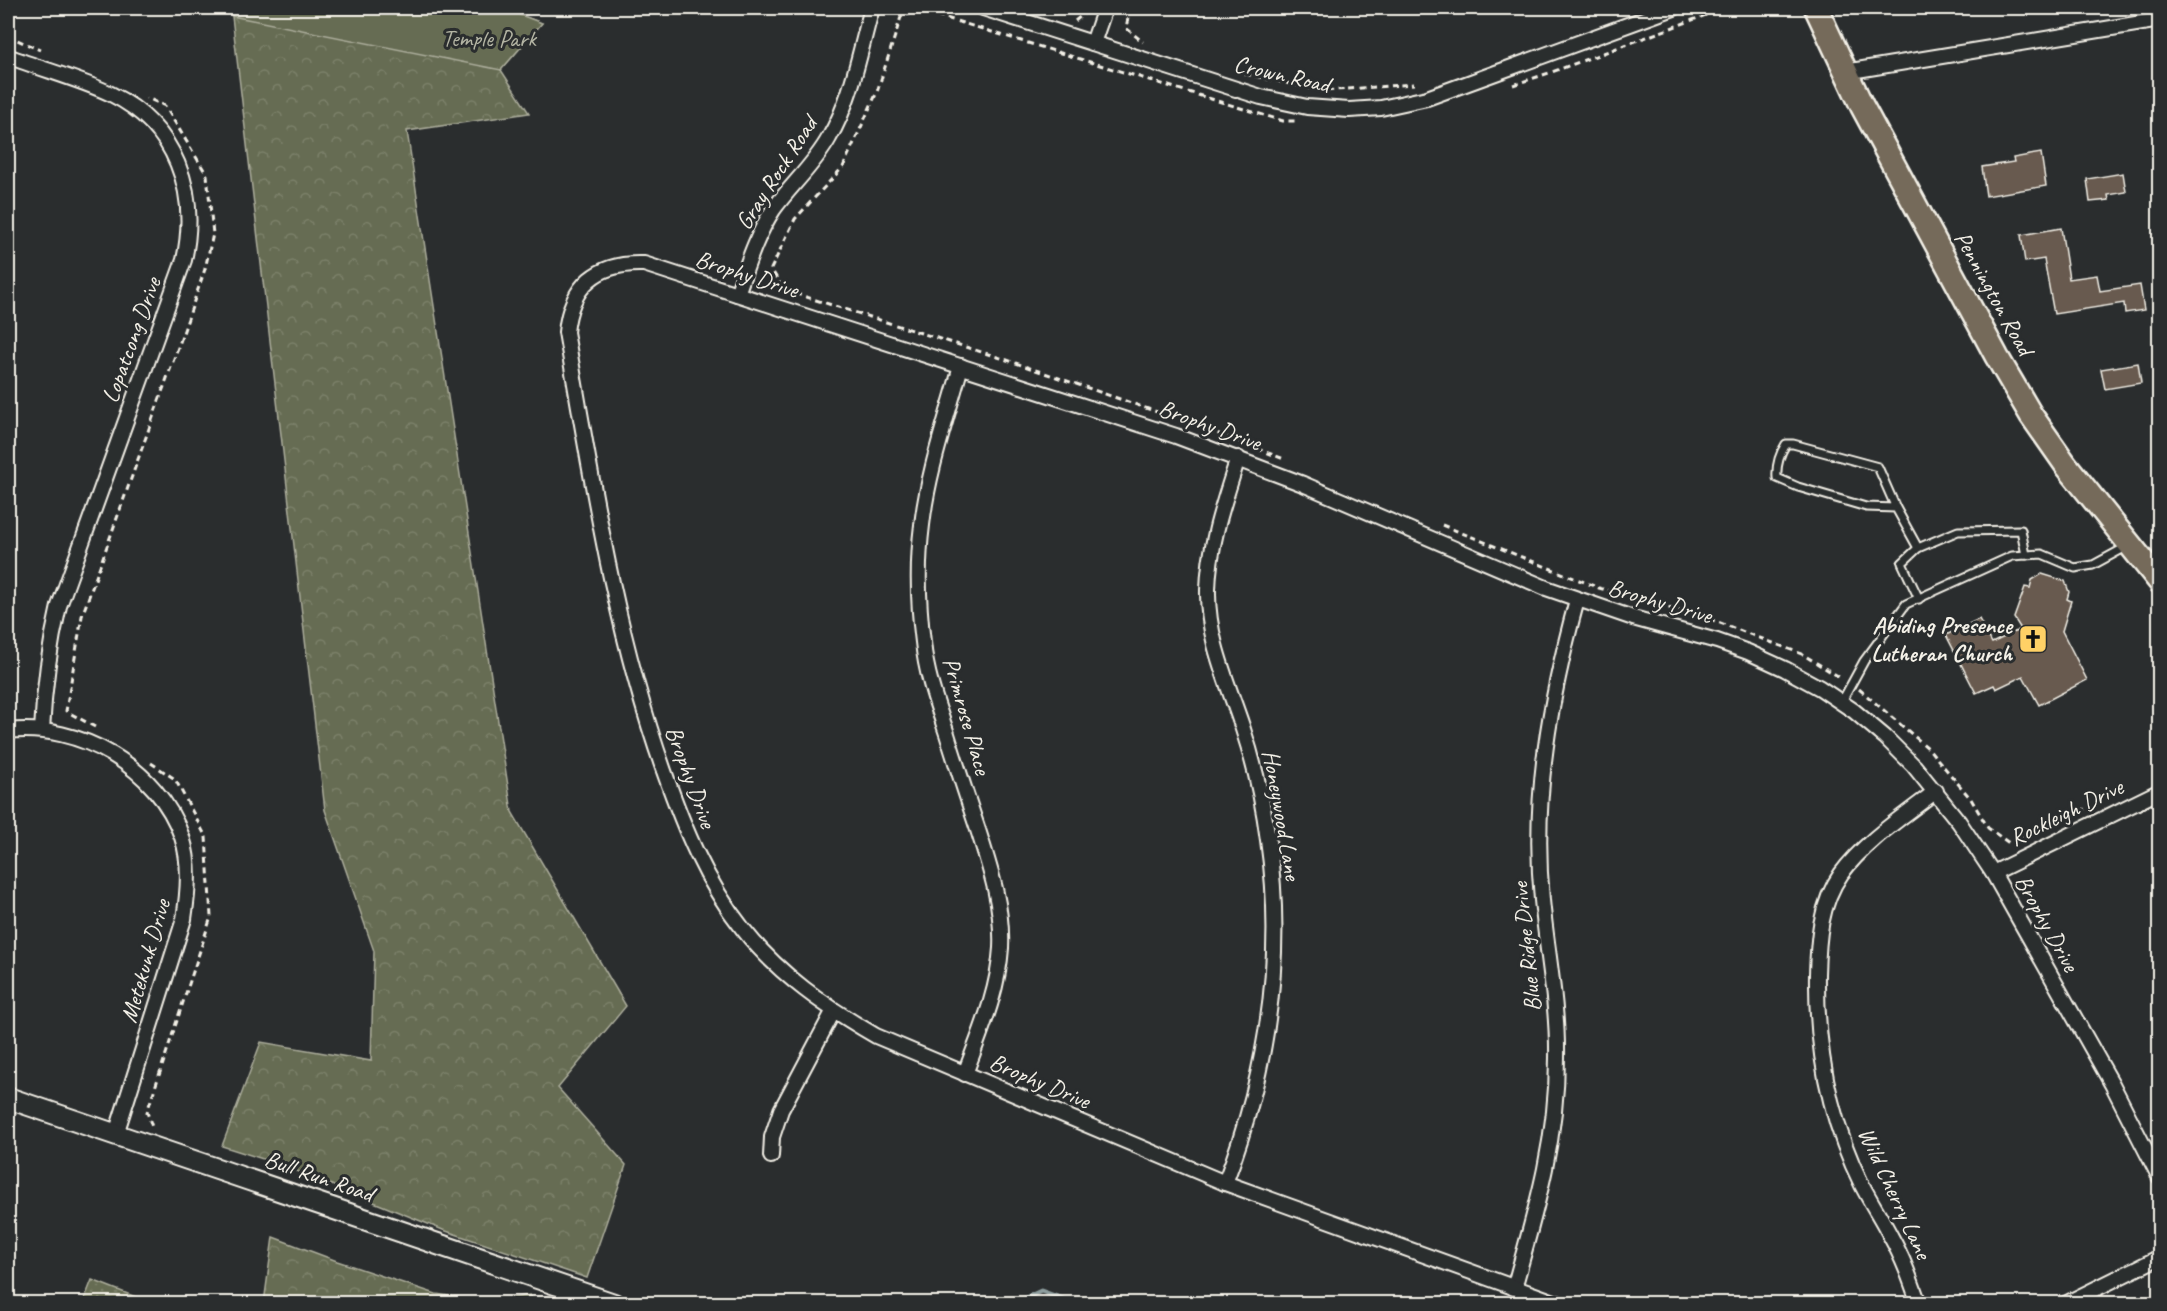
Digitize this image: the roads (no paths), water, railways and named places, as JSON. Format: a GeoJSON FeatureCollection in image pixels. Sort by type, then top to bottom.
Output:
{"type":"FeatureCollection","features":[{"type":"Feature","properties":{"kind":"main road","name":"Pennington Road"},"geometry":{"type":"LineString","coordinates":[[1816,8],[1845,72],[1997,357],[2031,415],[2066,465],[2160,582]]}},
{"type":"Feature","properties":{"kind":"street","name":"Gray Rock Road"},"geometry":{"type":"LineString","coordinates":[[737,294],[764,226],[831,136],[845,104],[872,8]]}},
{"type":"Feature","properties":{"kind":"street","name":"Crown Road"},"geometry":{"type":"LineString","coordinates":[[983,8],[1262,96],[1307,107],[1349,110],[1381,108],[1427,98],[1674,8]]}},
{"type":"Feature","properties":{"kind":"street"},"geometry":{"type":"LineString","coordinates":[[1093,43],[1105,8]]}},
{"type":"Feature","properties":{"kind":"street"},"geometry":{"type":"LineString","coordinates":[[1845,72],[2160,20]]}},
{"type":"Feature","properties":{"kind":"street","name":"Lopatcong Drive"},"geometry":{"type":"LineString","coordinates":[[8,56],[110,94],[135,109],[153,125],[180,167],[187,190],[190,214],[189,238],[184,260],[59,606],[50,643],[44,687],[42,730]]}},
{"type":"Feature","properties":{"kind":"street","name":"Brophy Drive"},"geometry":{"type":"LineString","coordinates":[[1560,1304],[1225,1183],[876,1036],[833,1012],[786,974],[743,930],[719,897],[682,823],[651,736],[628,655],[610,580],[566,332],[573,299],[583,285],[595,274],[610,267],[644,264],[1238,458],[1577,600],[1748,652],[1785,669],[1841,703],[1885,737],[1914,765],[1936,791],[1993,873],[2112,1084],[2160,1178]]}},
{"type":"Feature","properties":{"kind":"street","name":"Primrose Place"},"geometry":{"type":"LineString","coordinates":[[961,366],[929,486],[922,523],[918,569],[923,645],[932,689],[994,879],[1000,914],[1001,947],[997,979],[989,1010],[965,1074]]}},
{"type":"Feature","properties":{"kind":"street","name":"Honeywood Lane"},"geometry":{"type":"LineString","coordinates":[[1225,1183],[1252,1104],[1262,1059],[1271,1002],[1275,944],[1272,874],[1258,783],[1243,727],[1218,660],[1210,627],[1209,563],[1214,534],[1238,458]]}},
{"type":"Feature","properties":{"kind":"street","name":"Blue Ridge Drive"},"geometry":{"type":"LineString","coordinates":[[1514,1288],[1541,1192],[1549,1154],[1555,1105],[1558,1056],[1555,1007],[1542,899],[1539,846],[1541,779],[1551,703],[1577,600]]}},
{"type":"Feature","properties":{"kind":"street","name":"Metekunk Drive"},"geometry":{"type":"LineString","coordinates":[[8,730],[42,730],[78,738],[126,763],[163,801],[183,839],[188,875],[184,919],[116,1134]]}},
{"type":"Feature","properties":{"kind":"street","name":"Wild Cherry Lane"},"geometry":{"type":"LineString","coordinates":[[1919,1304],[1897,1248],[1857,1174],[1843,1141],[1829,1096],[1820,1049],[1817,995],[1818,947],[1826,902],[1840,875],[1872,842],[1936,791]]}},
{"type":"Feature","properties":{"kind":"street","name":"Rockleigh Drive"},"geometry":{"type":"LineString","coordinates":[[1993,873],[2160,791]]}},
{"type":"Feature","properties":{"kind":"street"},"geometry":{"type":"LineString","coordinates":[[771,1156],[772,1137],[781,1110],[833,1012]]}},
{"type":"Feature","properties":{"kind":"street","name":"Bull Run Road"},"geometry":{"type":"LineString","coordinates":[[8,1098],[614,1304]]}},
{"type":"Feature","properties":{"kind":"street"},"geometry":{"type":"LineString","coordinates":[[2065,1304],[2160,1257]]}},
{"type":"Feature","properties":{"kind":"lane"},"geometry":{"type":"LineString","coordinates":[[1896,508],[1866,507],[1797,487],[1777,478],[1779,454],[1786,444],[1792,444],[1878,467],[1896,508],[1918,548]]}},
{"type":"Feature","properties":{"kind":"lane"},"geometry":{"type":"LineString","coordinates":[[1919,599],[1902,563],[1918,548],[1958,531],[2021,530],[2026,555]]}},
{"type":"Feature","properties":{"kind":"lane"},"geometry":{"type":"LineString","coordinates":[[1841,703],[1864,662],[1906,604],[2012,556],[2043,554],[2075,568],[2092,565],[2130,544]]}},
{"type":"Feature","properties":{"kind":"waterway"},"geometry":{"type":"LineString","coordinates":[[1013,1304],[1041,1291],[1077,1304]]}},
{"type":"Feature","properties":{"kind":"place","name":"Abiding Presence Lutheran Church"},"geometry":{"type":"Point","coordinates":[2033,639]}},
{"type":"Feature","properties":{"kind":"park label","name":"Temple Park"},"geometry":{"type":"Point","coordinates":[489,38]}}]}
